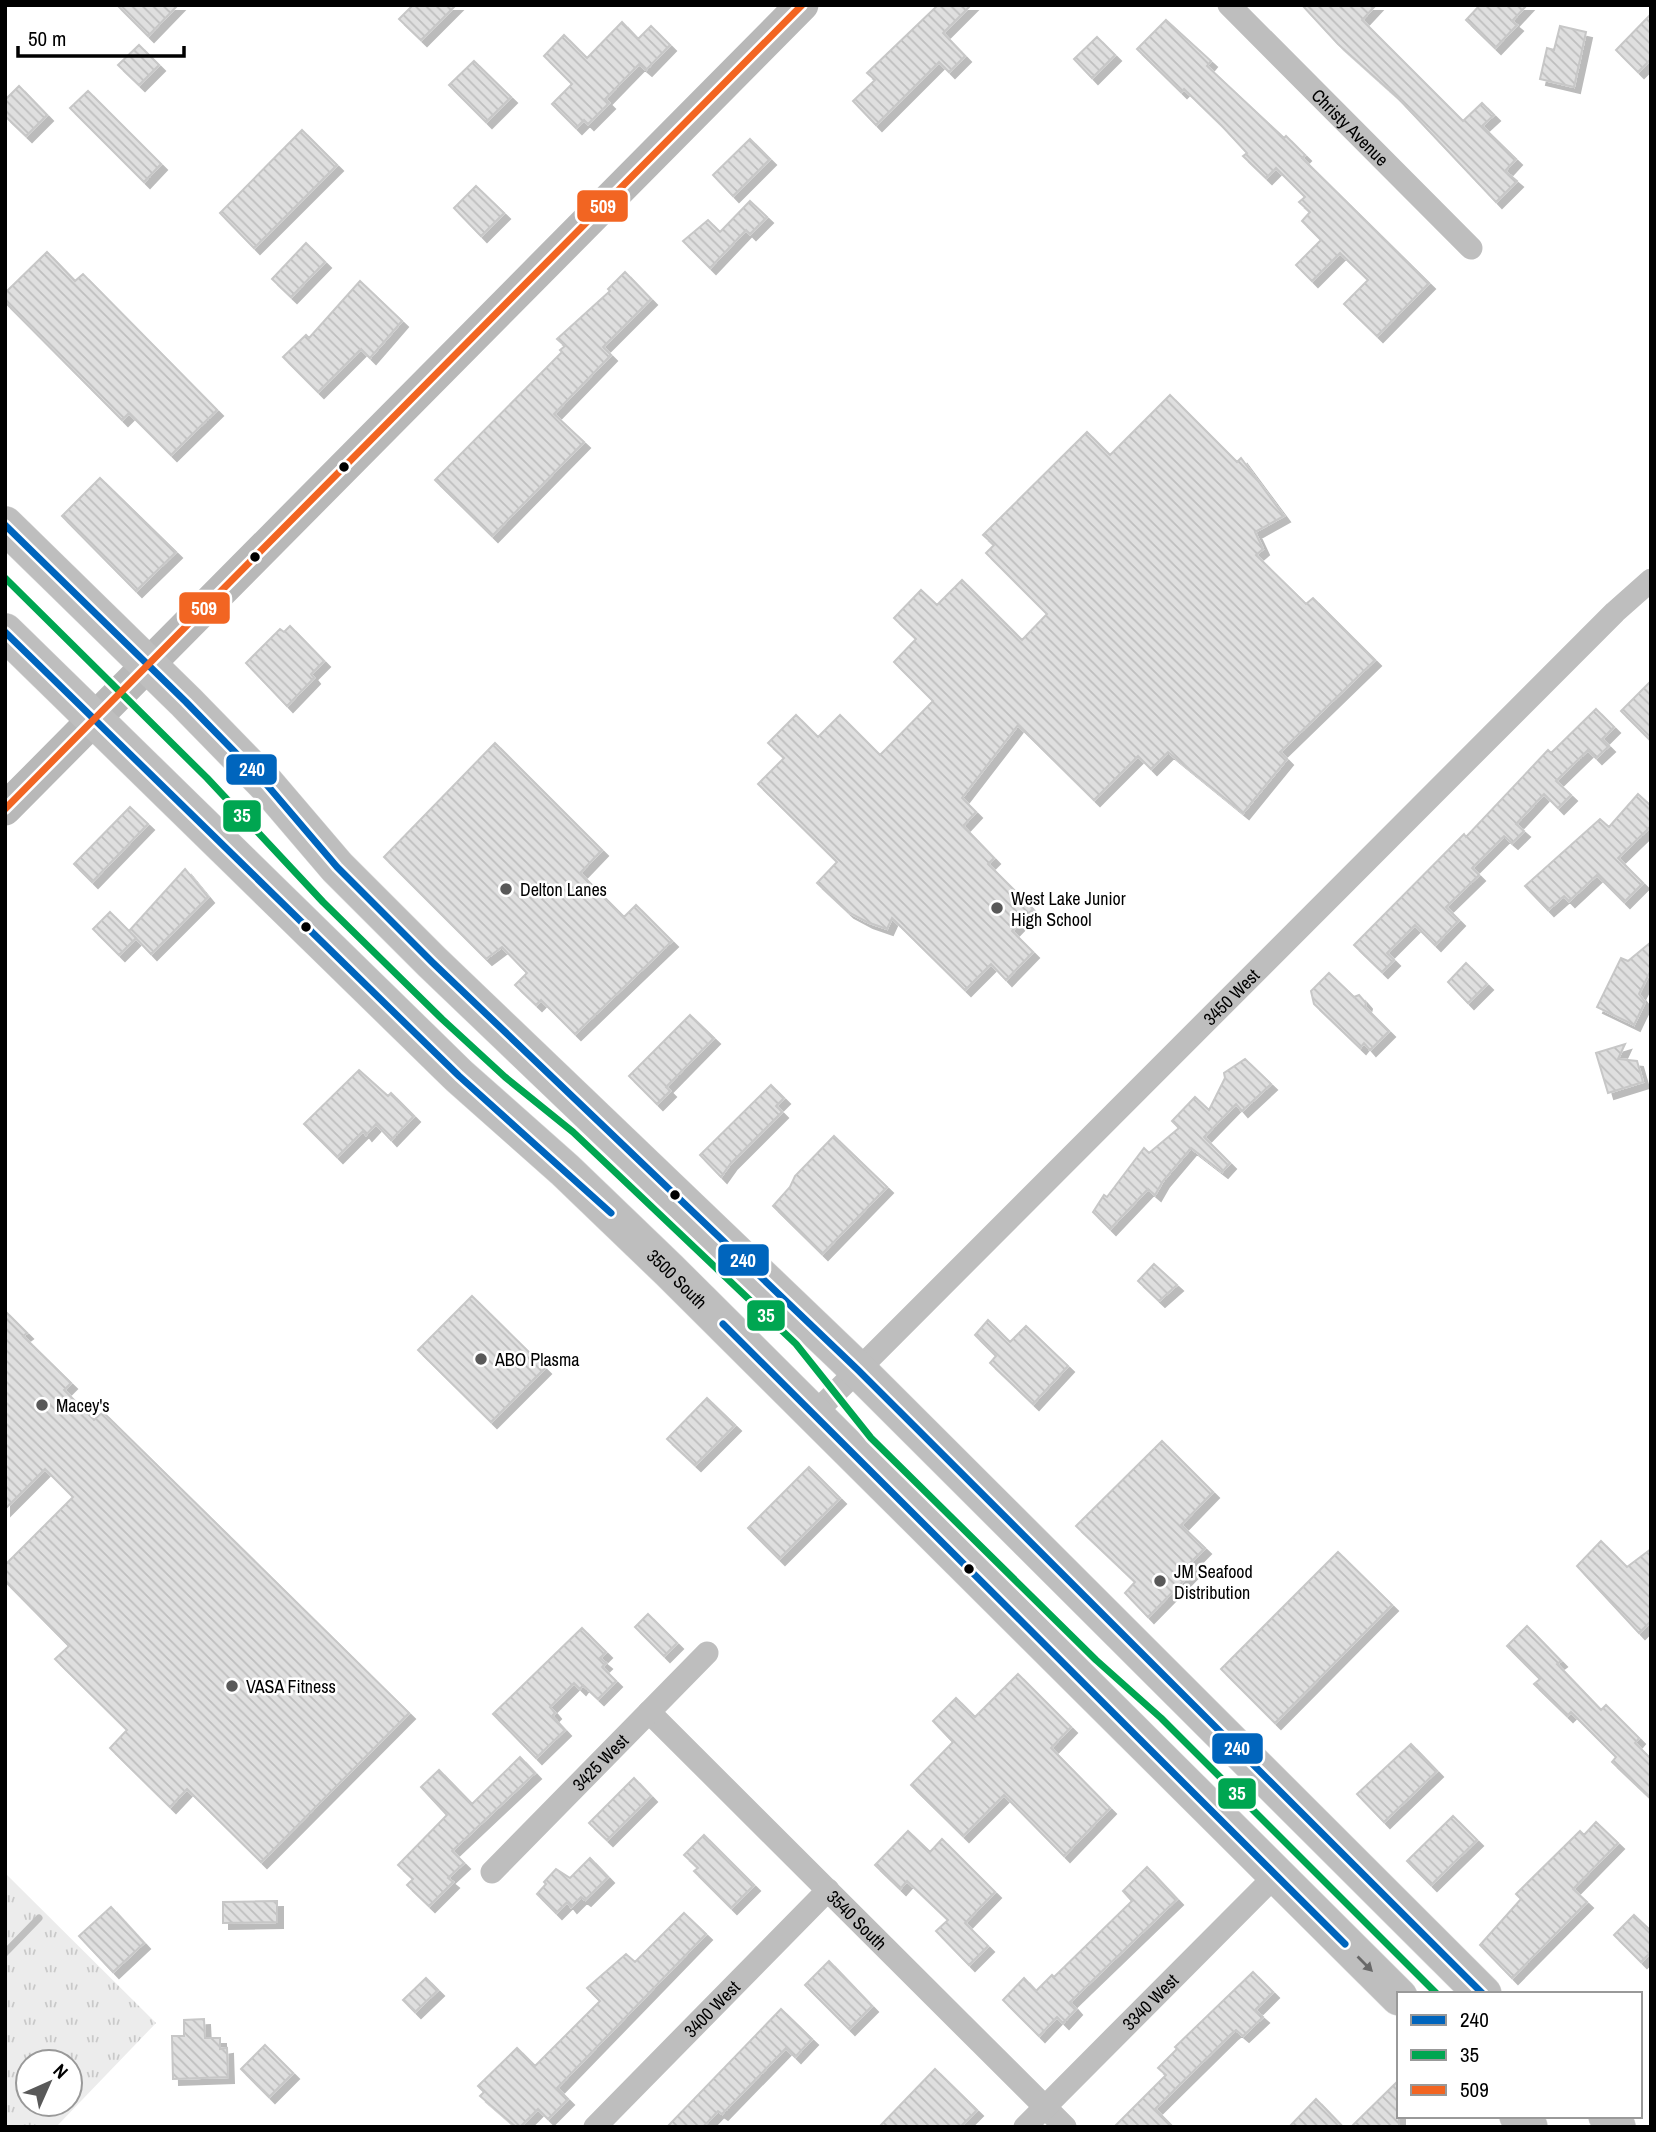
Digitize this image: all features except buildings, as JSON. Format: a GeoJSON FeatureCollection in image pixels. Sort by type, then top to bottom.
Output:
{"type":"FeatureCollection","features":[{"type":"Feature","properties":{"kind":"main road"},"geometry":{"type":"LineString","coordinates":[[5,526],[267,785],[337,866],[432,961],[858,1370],[1481,1992]]}},
{"type":"Feature","properties":{"kind":"main road","name":"3500 South"},"geometry":{"type":"LineString","coordinates":[[5,632],[459,1076],[608,1210],[1397,1995]]}},
{"type":"Feature","properties":{"kind":"street"},"geometry":{"type":"LineString","coordinates":[[5,809],[803,5]]}},
{"type":"Feature","properties":{"kind":"street","name":"Christy Avenue"},"geometry":{"type":"LineString","coordinates":[[1229,5],[1471,248]]}},
{"type":"Feature","properties":{"kind":"street","name":"3450 West"},"geometry":{"type":"LineString","coordinates":[[814,1414],[1615,612],[1651,580]]}},
{"type":"Feature","properties":{"kind":"street","name":"3425 West"},"geometry":{"type":"LineString","coordinates":[[492,1872],[706,1653]]}},
{"type":"Feature","properties":{"kind":"street","name":"3540 South"},"geometry":{"type":"LineString","coordinates":[[649,1712],[1065,2127]]}},
{"type":"Feature","properties":{"kind":"street","name":"3340 West"},"geometry":{"type":"LineString","coordinates":[[1025,2127],[1275,1876]]}},
{"type":"Feature","properties":{"kind":"street","name":"3400 West"},"geometry":{"type":"LineString","coordinates":[[595,2127],[828,1890]]}},
{"type":"Feature","properties":{"kind":"green space"},"geometry":{"type":"Polygon","coordinates":[[[5,1873],[156,2023],[84,2098],[84,2048],[14,2048],[14,2118],[65,2118],[56,2127],[5,2127],[5,1873]]]}},
{"type":"Feature","properties":{"kind":"waterway"},"geometry":{"type":"LineString","coordinates":[[5,1953],[39,1918]]}},
{"type":"Feature","properties":{"kind":"transit line","name":"509"},"geometry":{"type":"LineString","coordinates":[[5,809],[802,5]]}},
{"type":"Feature","properties":{"kind":"transit line","name":"240"},"geometry":{"type":"LineString","coordinates":[[5,525],[186,702],[267,785],[337,867],[432,962],[858,1370],[1481,1992]]}},
{"type":"Feature","properties":{"kind":"transit line","name":"35"},"geometry":{"type":"LineString","coordinates":[[5,578],[207,778],[323,902],[442,1019],[505,1077],[573,1132],[796,1344],[871,1438],[1096,1660],[1161,1718],[1435,1992]]}},
{"type":"Feature","properties":{"kind":"transit line","name":"240"},"geometry":{"type":"LineString","coordinates":[[5,632],[459,1076],[611,1213]]}},
{"type":"Feature","properties":{"kind":"transit line","name":"240"},"geometry":{"type":"LineString","coordinates":[[723,1324],[1345,1944]]}},
{"type":"Feature","properties":{"kind":"place","name":"Delton Lanes"},"geometry":{"type":"Point","coordinates":[506,889]}},
{"type":"Feature","properties":{"kind":"place","name":"West Lake Junior High School"},"geometry":{"type":"Point","coordinates":[997,908]}},
{"type":"Feature","properties":{"kind":"place","name":"ABO Plasma"},"geometry":{"type":"Point","coordinates":[481,1359]}},
{"type":"Feature","properties":{"kind":"place","name":"Macey's"},"geometry":{"type":"Point","coordinates":[42,1405]}},
{"type":"Feature","properties":{"kind":"place","name":"JM Seafood Distribution"},"geometry":{"type":"Point","coordinates":[1160,1581]}},
{"type":"Feature","properties":{"kind":"place","name":"VASA Fitness"},"geometry":{"type":"Point","coordinates":[232,1686]}}]}
